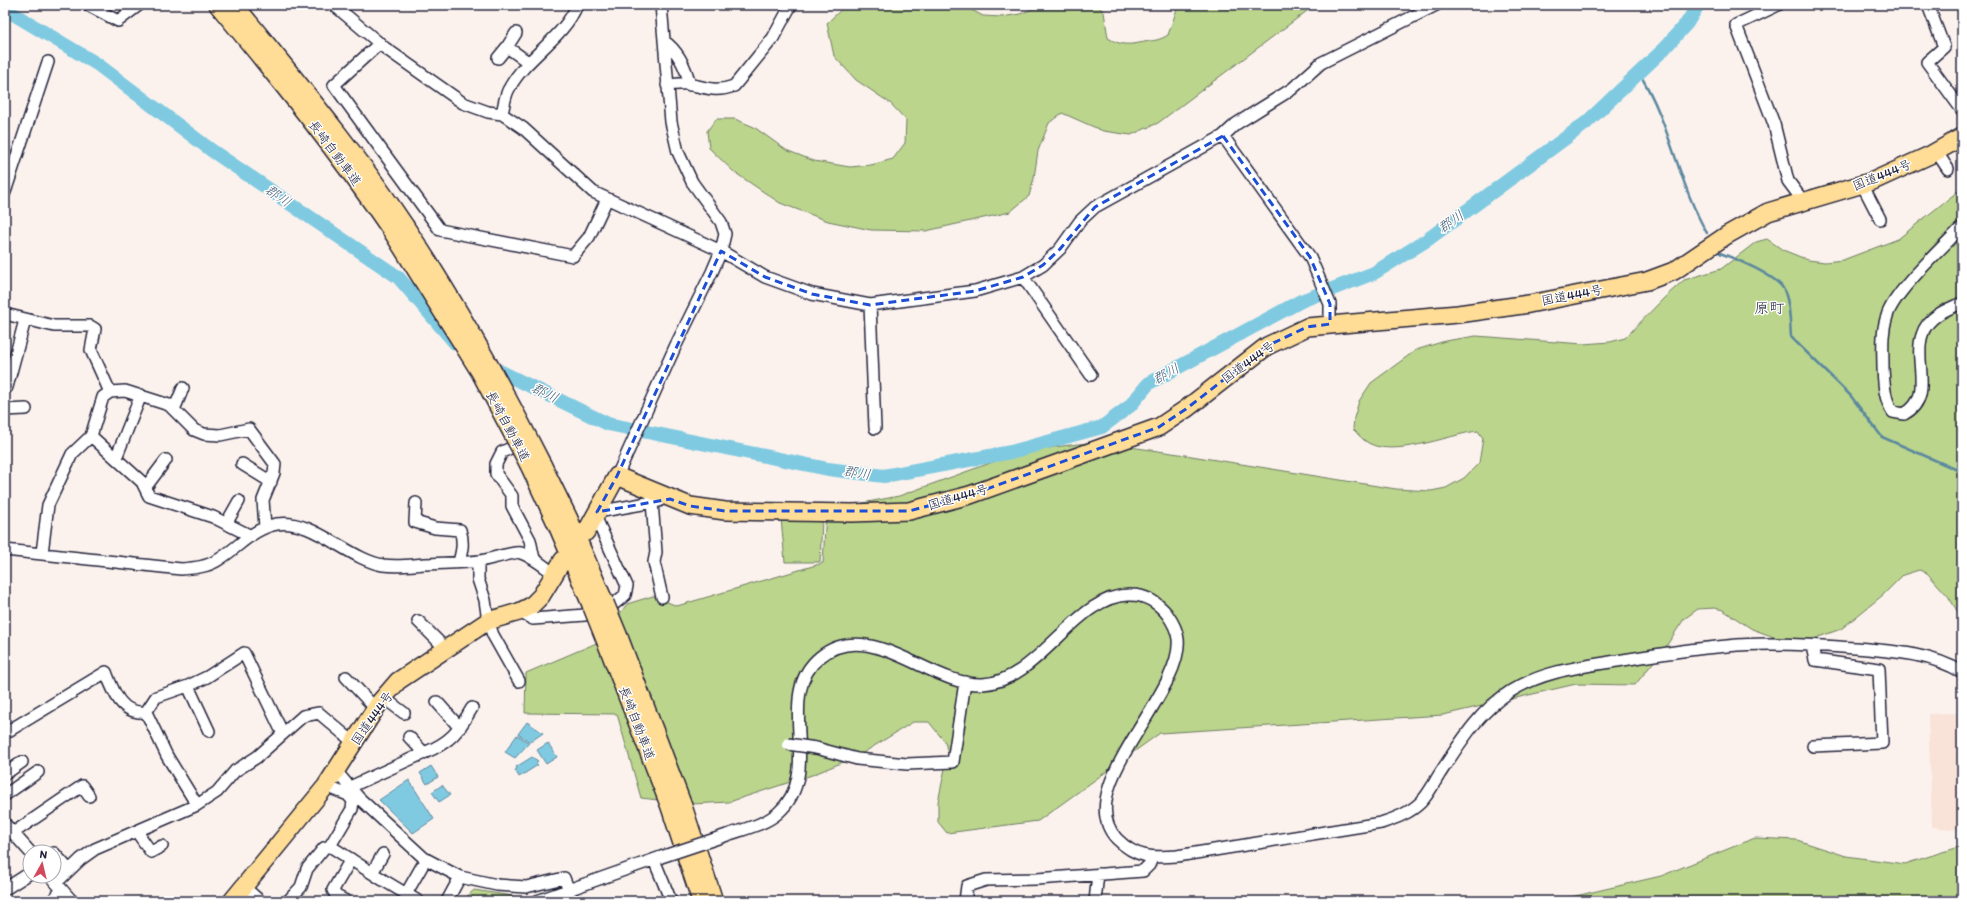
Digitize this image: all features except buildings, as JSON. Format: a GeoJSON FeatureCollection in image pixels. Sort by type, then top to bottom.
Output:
{"type":"FeatureCollection","features":[{"type":"Feature","properties":{"kind":"highway","name":"長崎自動車道"},"geometry":{"type":"LineString","coordinates":[[218,5],[303,100]]}},
{"type":"Feature","properties":{"kind":"highway","name":"長崎自動車道"},"geometry":{"type":"LineString","coordinates":[[235,5],[303,100],[371,201],[399,230],[480,372],[536,465],[557,525],[598,605],[683,806],[714,901]]}},
{"type":"Feature","properties":{"kind":"highway","name":"国道444号"},"geometry":{"type":"LineString","coordinates":[[617,476],[690,506],[725,511],[852,513],[910,511],[962,497],[1159,427],[1186,409],[1266,346],[1307,327],[1458,314],[1535,303],[1647,281],[1674,271],[1726,235],[1768,212],[1880,178],[1962,137]]}},
{"type":"Feature","properties":{"kind":"highway"},"geometry":{"type":"LineString","coordinates":[[586,532],[617,476]]}},
{"type":"Feature","properties":{"kind":"highway","name":"国道444号"},"geometry":{"type":"LineString","coordinates":[[232,901],[326,786],[353,742],[380,703],[398,681],[488,621],[519,612],[530,606],[541,596],[558,567]]}},
{"type":"Feature","properties":{"kind":"highway","name":"長崎自動車道"},"geometry":{"type":"LineString","coordinates":[[613,640],[701,901]]}},
{"type":"Feature","properties":{"kind":"street"},"geometry":{"type":"LineString","coordinates":[[88,5],[118,21],[139,5]]}},
{"type":"Feature","properties":{"kind":"street"},"geometry":{"type":"LineString","coordinates":[[334,5],[424,77],[463,103],[483,110],[502,114],[523,128],[593,192],[721,251],[765,278],[804,292],[870,305],[975,291],[1023,277],[1043,265],[1060,249],[1080,221],[1095,207],[1223,136],[1236,124],[1292,89],[1321,63],[1436,5]]}},
{"type":"Feature","properties":{"kind":"street"},"geometry":{"type":"LineString","coordinates":[[502,114],[509,87],[528,62],[562,28],[577,5]]}},
{"type":"Feature","properties":{"kind":"street"},"geometry":{"type":"LineString","coordinates":[[617,476],[721,251],[725,234],[721,222],[692,182],[678,152],[671,122],[661,5]]}},
{"type":"Feature","properties":{"kind":"street"},"geometry":{"type":"LineString","coordinates":[[667,85],[685,84],[714,90],[734,86],[773,38],[791,5]]}},
{"type":"Feature","properties":{"kind":"street"},"geometry":{"type":"LineString","coordinates":[[1778,5],[1736,25],[1774,124],[1788,182],[1803,201]]}},
{"type":"Feature","properties":{"kind":"street"},"geometry":{"type":"LineString","coordinates":[[1928,5],[1944,47],[1927,62],[1962,110]]}},
{"type":"Feature","properties":{"kind":"street"},"geometry":{"type":"LineString","coordinates":[[498,58],[516,34]]}},
{"type":"Feature","properties":{"kind":"street"},"geometry":{"type":"LineString","coordinates":[[664,41],[673,47],[687,73],[690,85]]}},
{"type":"Feature","properties":{"kind":"street"},"geometry":{"type":"LineString","coordinates":[[380,43],[334,85],[440,230],[573,256],[589,236],[607,199]]}},
{"type":"Feature","properties":{"kind":"street"},"geometry":{"type":"LineString","coordinates":[[507,46],[528,62]]}},
{"type":"Feature","properties":{"kind":"street"},"geometry":{"type":"LineString","coordinates":[[5,192],[48,62]]}},
{"type":"Feature","properties":{"kind":"street"},"geometry":{"type":"LineString","coordinates":[[460,110],[480,114],[483,110]]}},
{"type":"Feature","properties":{"kind":"street"},"geometry":{"type":"LineString","coordinates":[[1223,136],[1310,257],[1330,304],[1330,324]]}},
{"type":"Feature","properties":{"kind":"street"},"geometry":{"type":"LineString","coordinates":[[1936,151],[1948,168]]}},
{"type":"Feature","properties":{"kind":"street"},"geometry":{"type":"LineString","coordinates":[[1862,184],[1880,219]]}},
{"type":"Feature","properties":{"kind":"street"},"geometry":{"type":"LineString","coordinates":[[1962,227],[1912,280],[1887,315],[1882,337],[1884,382],[1887,404],[1893,412],[1904,414],[1914,409],[1919,398],[1922,382],[1920,350],[1922,334],[1929,323],[1940,313],[1962,303]]}},
{"type":"Feature","properties":{"kind":"street"},"geometry":{"type":"LineString","coordinates":[[1023,277],[1091,375]]}},
{"type":"Feature","properties":{"kind":"street"},"geometry":{"type":"LineString","coordinates":[[870,305],[875,428]]}},
{"type":"Feature","properties":{"kind":"street"},"geometry":{"type":"LineString","coordinates":[[5,314],[54,326],[90,326],[95,329],[91,350],[110,392]]}},
{"type":"Feature","properties":{"kind":"street"},"geometry":{"type":"LineString","coordinates":[[5,387],[8,387],[25,320]]}},
{"type":"Feature","properties":{"kind":"street"},"geometry":{"type":"LineString","coordinates":[[42,554],[48,505],[72,454],[91,436],[103,397],[110,392],[125,391],[169,405],[176,405],[183,388]]}},
{"type":"Feature","properties":{"kind":"street"},"geometry":{"type":"LineString","coordinates":[[116,458],[141,396]]}},
{"type":"Feature","properties":{"kind":"street"},"geometry":{"type":"LineString","coordinates":[[169,405],[194,430],[204,434],[220,435],[241,429],[249,429],[275,464],[274,473],[263,500],[265,527]]}},
{"type":"Feature","properties":{"kind":"street"},"geometry":{"type":"LineString","coordinates":[[5,410],[26,409]]}},
{"type":"Feature","properties":{"kind":"street"},"geometry":{"type":"LineString","coordinates":[[91,436],[142,482],[149,496],[213,517],[251,536]]}},
{"type":"Feature","properties":{"kind":"street"},"geometry":{"type":"LineString","coordinates":[[534,559],[530,540],[512,506],[512,496],[496,474],[496,464],[502,452],[537,436]]}},
{"type":"Feature","properties":{"kind":"street"},"geometry":{"type":"LineString","coordinates":[[145,488],[166,460]]}},
{"type":"Feature","properties":{"kind":"street"},"geometry":{"type":"LineString","coordinates":[[242,464],[270,482]]}},
{"type":"Feature","properties":{"kind":"street"},"geometry":{"type":"LineString","coordinates":[[519,612],[533,619],[585,615],[614,604],[625,595],[627,586],[596,514],[670,499]]}},
{"type":"Feature","properties":{"kind":"street"},"geometry":{"type":"LineString","coordinates":[[226,524],[238,501]]}},
{"type":"Feature","properties":{"kind":"street"},"geometry":{"type":"LineString","coordinates":[[652,502],[656,552],[654,562],[662,597]]}},
{"type":"Feature","properties":{"kind":"street"},"geometry":{"type":"LineString","coordinates":[[416,503],[415,522],[435,528],[460,530],[463,542],[459,562]]}},
{"type":"Feature","properties":{"kind":"street"},"geometry":{"type":"LineString","coordinates":[[5,550],[180,569],[193,568],[205,566],[219,560],[265,527],[278,524],[295,525],[312,531],[359,557],[382,564],[397,566],[478,561],[519,552],[558,567]]}},
{"type":"Feature","properties":{"kind":"street"},"geometry":{"type":"LineString","coordinates":[[478,561],[478,579],[485,600],[488,621],[493,636],[519,681]]}},
{"type":"Feature","properties":{"kind":"street"},"geometry":{"type":"LineString","coordinates":[[537,901],[569,888],[764,822],[777,814],[789,801],[797,786],[800,766],[798,708],[800,690],[807,672],[819,657],[834,648],[852,645],[870,645],[941,674],[965,682],[981,684],[999,682],[1019,671],[1100,602],[1117,595],[1133,594],[1150,599],[1162,608],[1173,621],[1178,639],[1177,654],[1171,672],[1109,785],[1105,804],[1107,820],[1115,836],[1128,848],[1152,858],[1177,856],[1381,824],[1403,815],[1422,802],[1473,723],[1490,706],[1510,691],[1534,679],[1560,671],[1653,655],[1728,646],[1764,645],[1883,650],[1922,656],[1954,667],[1962,672]]}},
{"type":"Feature","properties":{"kind":"street"},"geometry":{"type":"LineString","coordinates":[[418,621],[446,649]]}},
{"type":"Feature","properties":{"kind":"street"},"geometry":{"type":"LineString","coordinates":[[1812,646],[1815,660],[1879,669],[1882,743],[1813,746]]}},
{"type":"Feature","properties":{"kind":"street"},"geometry":{"type":"LineString","coordinates":[[5,733],[106,672],[114,693],[121,703],[128,709],[138,713],[146,712],[156,697],[188,686],[207,677],[244,653],[283,734]]}},
{"type":"Feature","properties":{"kind":"street"},"geometry":{"type":"LineString","coordinates":[[346,677],[380,703],[404,713]]}},
{"type":"Feature","properties":{"kind":"street"},"geometry":{"type":"LineString","coordinates":[[788,744],[816,748],[857,759],[907,764],[953,762],[965,682]]}},
{"type":"Feature","properties":{"kind":"street"},"geometry":{"type":"LineString","coordinates":[[188,686],[209,731]]}},
{"type":"Feature","properties":{"kind":"street"},"geometry":{"type":"LineString","coordinates":[[437,702],[460,728]]}},
{"type":"Feature","properties":{"kind":"street"},"geometry":{"type":"LineString","coordinates":[[350,787],[424,752],[442,746],[460,728],[472,708]]}},
{"type":"Feature","properties":{"kind":"street"},"geometry":{"type":"LineString","coordinates":[[146,712],[167,756],[197,804]]}},
{"type":"Feature","properties":{"kind":"street"},"geometry":{"type":"LineString","coordinates":[[62,877],[95,850],[197,804],[217,792],[235,771],[258,757],[303,716],[319,713],[353,742]]}},
{"type":"Feature","properties":{"kind":"street"},"geometry":{"type":"LineString","coordinates":[[409,737],[424,752]]}},
{"type":"Feature","properties":{"kind":"street"},"geometry":{"type":"LineString","coordinates":[[5,774],[22,762]]}},
{"type":"Feature","properties":{"kind":"street"},"geometry":{"type":"LineString","coordinates":[[336,771],[359,798],[424,858],[460,877],[497,885],[526,887],[564,878],[574,901]]}},
{"type":"Feature","properties":{"kind":"street"},"geometry":{"type":"LineString","coordinates":[[5,795],[38,772]]}},
{"type":"Feature","properties":{"kind":"street"},"geometry":{"type":"LineString","coordinates":[[13,832],[82,786],[89,796]]}},
{"type":"Feature","properties":{"kind":"street"},"geometry":{"type":"LineString","coordinates":[[288,901],[301,887],[307,869],[324,848],[330,846],[352,809],[353,801],[348,795],[326,786]]}},
{"type":"Feature","properties":{"kind":"street"},"geometry":{"type":"LineString","coordinates":[[5,824],[23,844]]}},
{"type":"Feature","properties":{"kind":"street"},"geometry":{"type":"LineString","coordinates":[[137,832],[151,852],[162,846]]}},
{"type":"Feature","properties":{"kind":"street"},"geometry":{"type":"LineString","coordinates":[[330,846],[418,901]]}},
{"type":"Feature","properties":{"kind":"street"},"geometry":{"type":"LineString","coordinates":[[372,873],[383,854]]}},
{"type":"Feature","properties":{"kind":"street"},"geometry":{"type":"LineString","coordinates":[[965,901],[967,886],[986,880],[1037,879],[1143,871],[1149,865],[1152,858]]}},
{"type":"Feature","properties":{"kind":"street"},"geometry":{"type":"LineString","coordinates":[[346,901],[336,896],[333,890],[351,859]]}},
{"type":"Feature","properties":{"kind":"street"},"geometry":{"type":"LineString","coordinates":[[657,859],[671,901]]}},
{"type":"Feature","properties":{"kind":"street"},"geometry":{"type":"LineString","coordinates":[[62,862],[69,870]]}},
{"type":"Feature","properties":{"kind":"street"},"geometry":{"type":"LineString","coordinates":[[406,894],[422,866]]}},
{"type":"Feature","properties":{"kind":"street"},"geometry":{"type":"LineString","coordinates":[[1095,901],[1098,874]]}},
{"type":"Feature","properties":{"kind":"street"},"geometry":{"type":"LineString","coordinates":[[446,901],[460,877]]}},
{"type":"Feature","properties":{"kind":"street"},"geometry":{"type":"LineString","coordinates":[[5,889],[22,878]]}},
{"type":"Feature","properties":{"kind":"street"},"geometry":{"type":"LineString","coordinates":[[52,901],[56,884]]}},
{"type":"Feature","properties":{"kind":"street"},"geometry":{"type":"LineString","coordinates":[[57,884],[72,901]]}},
{"type":"Feature","properties":{"kind":"street"},"geometry":{"type":"LineString","coordinates":[[243,886],[260,901]]}},
{"type":"Feature","properties":{"kind":"highlighted area"},"geometry":{"type":"Polygon","coordinates":[[[1223,136],[1310,257],[1330,304],[1330,324],[1307,327],[1267,346],[1186,409],[1159,427],[970,495],[909,511],[725,511],[690,506],[670,499],[597,512],[617,476],[721,251],[765,277],[812,294],[870,305],[975,291],[1023,277],[1043,265],[1060,249],[1095,207],[1223,136]]]}},
{"type":"Feature","properties":{"kind":"shaded area"},"geometry":{"type":"Polygon","coordinates":[[[1962,707],[1962,830],[1932,827],[1928,714],[1958,713],[1962,707]]]}},
{"type":"Feature","properties":{"kind":"green space"},"geometry":{"type":"Polygon","coordinates":[[[846,5],[962,5],[983,16],[1002,17],[1020,14],[1042,5],[1097,5],[1104,12],[1108,38],[1121,44],[1130,44],[1156,40],[1168,35],[1177,9],[1176,5],[1315,5],[1158,123],[1131,135],[1103,131],[1062,113],[1049,123],[1038,151],[1034,178],[1029,196],[1010,212],[926,231],[871,230],[828,221],[780,203],[734,172],[709,148],[707,131],[716,119],[735,119],[754,127],[786,150],[814,161],[850,167],[871,165],[893,159],[905,143],[906,120],[890,103],[856,80],[834,56],[827,23],[846,5]]]}},
{"type":"Feature","properties":{"kind":"green space"},"geometry":{"type":"Polygon","coordinates":[[[1962,188],[1962,619],[1948,596],[1927,573],[1919,570],[1903,575],[1883,595],[1841,629],[1813,639],[1785,641],[1752,629],[1723,610],[1715,608],[1698,609],[1684,619],[1665,648],[1635,685],[1576,684],[1443,715],[1160,733],[1038,821],[947,833],[938,822],[938,802],[948,754],[945,742],[929,722],[913,722],[858,756],[812,775],[729,802],[692,804],[641,798],[617,714],[525,713],[526,673],[599,642],[627,604],[653,596],[677,606],[823,563],[826,510],[899,496],[1004,458],[1054,447],[1095,442],[1396,489],[1431,491],[1446,488],[1464,478],[1479,463],[1483,438],[1478,431],[1420,444],[1388,448],[1375,446],[1364,440],[1353,429],[1354,418],[1359,401],[1371,383],[1416,350],[1445,341],[1476,336],[1583,344],[1610,342],[1625,338],[1666,296],[1684,280],[1721,269],[1756,242],[1767,239],[1783,250],[1808,260],[1825,262],[1843,260],[1898,239],[1962,188]]]}},
{"type":"Feature","properties":{"kind":"green space"},"geometry":{"type":"Polygon","coordinates":[[[781,518],[822,520],[820,562],[785,562],[781,518]]]}},
{"type":"Feature","properties":{"kind":"green space"},"geometry":{"type":"Polygon","coordinates":[[[1755,838],[1797,840],[1846,856],[1905,864],[1958,847],[1962,848],[1962,901],[1554,901],[1661,876],[1755,838]]]}},
{"type":"Feature","properties":{"kind":"green space"},"geometry":{"type":"Polygon","coordinates":[[[474,890],[513,896],[509,901],[462,901],[474,890]]]}},
{"type":"Feature","properties":{"kind":"water"},"geometry":{"type":"Polygon","coordinates":[[[527,722],[543,733],[530,742],[518,734],[527,722]]]}},
{"type":"Feature","properties":{"kind":"water"},"geometry":{"type":"Polygon","coordinates":[[[517,735],[529,743],[515,758],[505,752],[517,735]]]}},
{"type":"Feature","properties":{"kind":"water"},"geometry":{"type":"Polygon","coordinates":[[[548,743],[557,757],[546,764],[537,750],[548,743]]]}},
{"type":"Feature","properties":{"kind":"water"},"geometry":{"type":"Polygon","coordinates":[[[532,757],[538,761],[536,763],[538,765],[519,777],[515,770],[517,769],[516,767],[532,757]]]}},
{"type":"Feature","properties":{"kind":"water"},"geometry":{"type":"Polygon","coordinates":[[[431,766],[438,777],[427,784],[420,773],[431,766]]]}},
{"type":"Feature","properties":{"kind":"water"},"geometry":{"type":"Polygon","coordinates":[[[409,780],[434,819],[413,833],[379,800],[409,780]]]}},
{"type":"Feature","properties":{"kind":"water"},"geometry":{"type":"Polygon","coordinates":[[[442,785],[450,795],[439,802],[432,792],[442,785]]]}},
{"type":"Feature","properties":{"kind":"waterway","name":"郡川"},"geometry":{"type":"LineString","coordinates":[[487,365],[608,424],[828,469],[884,476],[1011,452],[1102,427],[1130,406],[1149,383],[1301,301],[1374,273],[1427,240],[1586,123],[1661,52],[1687,23],[1698,5]]}},
{"type":"Feature","properties":{"kind":"waterway","name":"郡川"},"geometry":{"type":"LineString","coordinates":[[5,9],[97,64],[211,150],[398,277],[455,343]]}},
{"type":"Feature","properties":{"kind":"waterway"},"geometry":{"type":"LineString","coordinates":[[1639,73],[1659,112],[1688,194],[1707,233]]}},
{"type":"Feature","properties":{"kind":"waterway"},"geometry":{"type":"LineString","coordinates":[[1720,253],[1765,273],[1780,285],[1784,290],[1787,301],[1791,337],[1850,395],[1882,437],[1962,472]]}},
{"type":"Feature","properties":{"kind":"district","name":"原町"},"geometry":{"type":"Point","coordinates":[1769,308]}}]}
